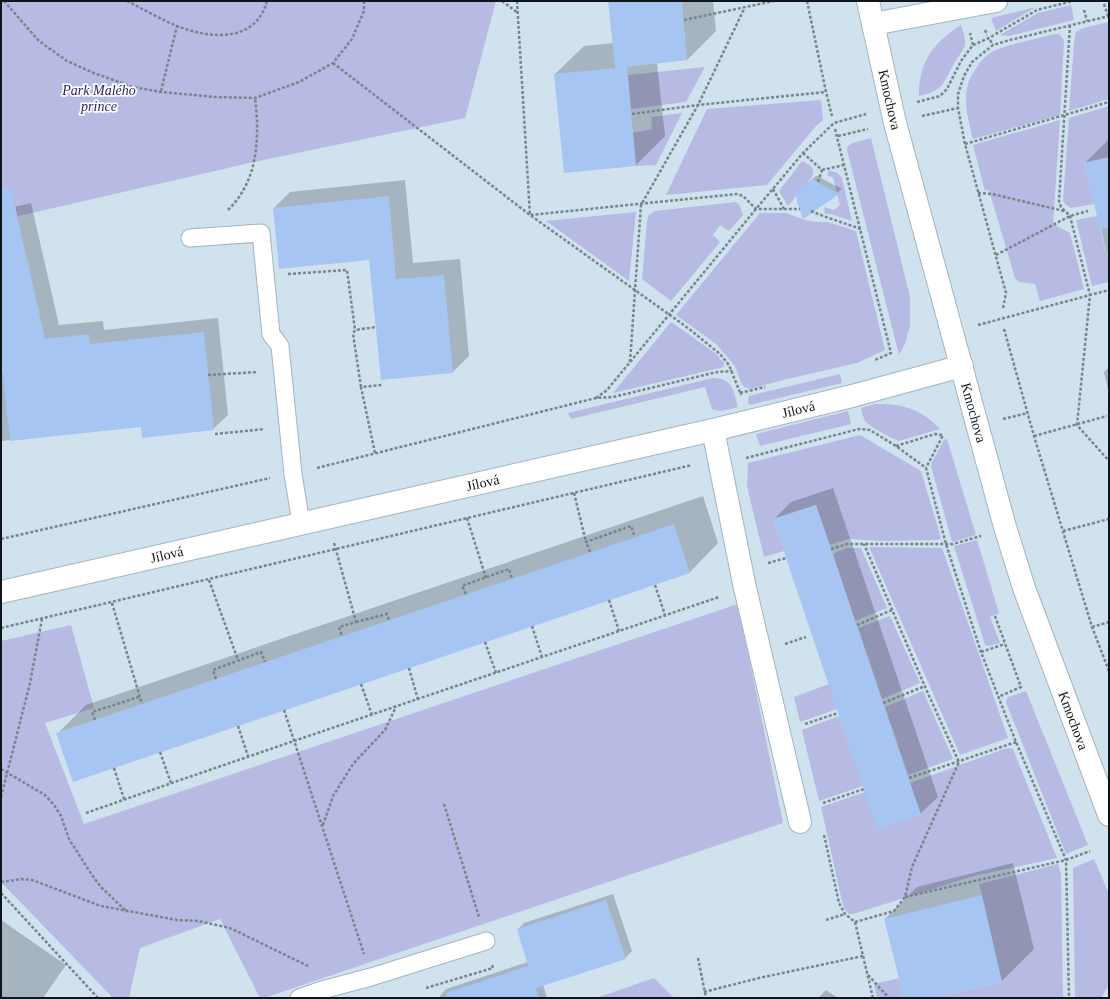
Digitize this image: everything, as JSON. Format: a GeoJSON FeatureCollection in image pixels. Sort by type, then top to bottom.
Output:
{"type":"FeatureCollection","features":[{"type":"Feature","properties":{"kind":"street","name":"Kmochova"},"geometry":{"type":"LineString","coordinates":[[868,1],[895,122],[1005,527],[1024,588],[1109,815]]}},
{"type":"Feature","properties":{"kind":"street"},"geometry":{"type":"LineString","coordinates":[[873,24],[996,1]]}},
{"type":"Feature","properties":{"kind":"street","name":"Jílová"},"geometry":{"type":"LineString","coordinates":[[1,592],[713,430],[852,396],[962,366]]}},
{"type":"Feature","properties":{"kind":"street"},"geometry":{"type":"LineString","coordinates":[[713,430],[745,588],[800,822]]}},
{"type":"Feature","properties":{"kind":"lane"},"geometry":{"type":"LineString","coordinates":[[190,238],[261,233],[272,334],[280,346],[293,474],[301,523]]}},
{"type":"Feature","properties":{"kind":"lane"},"geometry":{"type":"LineString","coordinates":[[299,998],[486,941]]}},
{"type":"Feature","properties":{"kind":"path"},"geometry":{"type":"LineString","coordinates":[[4,1],[39,41],[67,61],[94,73],[133,86],[161,92],[215,97],[255,98],[299,82],[333,63],[352,39],[364,11],[364,1]]}},
{"type":"Feature","properties":{"kind":"path"},"geometry":{"type":"LineString","coordinates":[[127,1],[178,26],[204,34],[227,35],[246,30],[254,25],[262,14],[267,1]]}},
{"type":"Feature","properties":{"kind":"path"},"geometry":{"type":"LineString","coordinates":[[502,1],[518,13]]}},
{"type":"Feature","properties":{"kind":"path"},"geometry":{"type":"LineString","coordinates":[[517,1],[530,215]]}},
{"type":"Feature","properties":{"kind":"path"},"geometry":{"type":"LineString","coordinates":[[684,20],[773,1]]}},
{"type":"Feature","properties":{"kind":"path"},"geometry":{"type":"LineString","coordinates":[[807,1],[832,116]]}},
{"type":"Feature","properties":{"kind":"path"},"geometry":{"type":"LineString","coordinates":[[919,102],[940,96],[947,88],[961,61],[973,46],[1037,10],[1073,1]]}},
{"type":"Feature","properties":{"kind":"path"},"geometry":{"type":"LineString","coordinates":[[1003,308],[1006,293],[965,144],[958,108],[958,94],[968,68],[978,57],[993,46],[1010,40],[1108,16],[1104,4]]}},
{"type":"Feature","properties":{"kind":"path"},"geometry":{"type":"LineString","coordinates":[[630,363],[641,205],[698,105],[745,7]]}},
{"type":"Feature","properties":{"kind":"path"},"geometry":{"type":"LineString","coordinates":[[1084,10],[1087,22]]}},
{"type":"Feature","properties":{"kind":"path"},"geometry":{"type":"LineString","coordinates":[[161,92],[178,26]]}},
{"type":"Feature","properties":{"kind":"path"},"geometry":{"type":"LineString","coordinates":[[1064,212],[1059,201],[1070,26]]}},
{"type":"Feature","properties":{"kind":"path"},"geometry":{"type":"LineString","coordinates":[[970,31],[973,46]]}},
{"type":"Feature","properties":{"kind":"path"},"geometry":{"type":"LineString","coordinates":[[990,40],[993,46]]}},
{"type":"Feature","properties":{"kind":"path"},"geometry":{"type":"LineString","coordinates":[[333,63],[530,215],[670,315],[720,354],[729,365],[740,393],[771,386]]}},
{"type":"Feature","properties":{"kind":"path"},"geometry":{"type":"LineString","coordinates":[[632,114],[698,105],[826,92]]}},
{"type":"Feature","properties":{"kind":"path"},"geometry":{"type":"LineString","coordinates":[[228,210],[242,195],[254,162],[257,136],[255,98]]}},
{"type":"Feature","properties":{"kind":"path"},"geometry":{"type":"LineString","coordinates":[[965,144],[1109,102]]}},
{"type":"Feature","properties":{"kind":"path"},"geometry":{"type":"LineString","coordinates":[[922,116],[958,108]]}},
{"type":"Feature","properties":{"kind":"path"},"geometry":{"type":"LineString","coordinates":[[732,371],[717,372],[613,397],[596,398],[607,390],[630,363],[803,153],[834,122],[865,114]]}},
{"type":"Feature","properties":{"kind":"path"},"geometry":{"type":"LineString","coordinates":[[836,129],[891,353],[870,362]]}},
{"type":"Feature","properties":{"kind":"path"},"geometry":{"type":"LineString","coordinates":[[838,136],[868,129]]}},
{"type":"Feature","properties":{"kind":"path"},"geometry":{"type":"LineString","coordinates":[[803,153],[822,170]]}},
{"type":"Feature","properties":{"kind":"path"},"geometry":{"type":"LineString","coordinates":[[822,170],[844,165]]}},
{"type":"Feature","properties":{"kind":"path"},"geometry":{"type":"LineString","coordinates":[[818,182],[822,170]]}},
{"type":"Feature","properties":{"kind":"path"},"geometry":{"type":"LineString","coordinates":[[773,189],[784,209]]}},
{"type":"Feature","properties":{"kind":"path"},"geometry":{"type":"LineString","coordinates":[[978,193],[992,194],[1064,212],[1070,216],[1090,295],[1077,425],[1109,461]]}},
{"type":"Feature","properties":{"kind":"path"},"geometry":{"type":"LineString","coordinates":[[530,215],[641,205],[737,194],[743,196],[756,209],[800,209]]}},
{"type":"Feature","properties":{"kind":"path"},"geometry":{"type":"LineString","coordinates":[[811,211],[860,229]]}},
{"type":"Feature","properties":{"kind":"path"},"geometry":{"type":"LineString","coordinates":[[996,255],[1070,216],[1088,211]]}},
{"type":"Feature","properties":{"kind":"path"},"geometry":{"type":"LineString","coordinates":[[266,276],[347,270],[355,330],[353,334],[361,387],[375,453]]}},
{"type":"Feature","properties":{"kind":"path"},"geometry":{"type":"LineString","coordinates":[[1004,319],[1109,290]]}},
{"type":"Feature","properties":{"kind":"path"},"geometry":{"type":"LineString","coordinates":[[355,330],[376,327]]}},
{"type":"Feature","properties":{"kind":"path"},"geometry":{"type":"LineString","coordinates":[[1004,329],[1034,436],[1092,627],[1109,671]]}},
{"type":"Feature","properties":{"kind":"path"},"geometry":{"type":"LineString","coordinates":[[208,375],[262,372]]}},
{"type":"Feature","properties":{"kind":"path"},"geometry":{"type":"LineString","coordinates":[[361,387],[382,385]]}},
{"type":"Feature","properties":{"kind":"path"},"geometry":{"type":"LineString","coordinates":[[1001,419],[1028,413]]}},
{"type":"Feature","properties":{"kind":"path"},"geometry":{"type":"LineString","coordinates":[[1034,436],[1107,416]]}},
{"type":"Feature","properties":{"kind":"path"},"geometry":{"type":"LineString","coordinates":[[214,434],[268,429]]}},
{"type":"Feature","properties":{"kind":"path"},"geometry":{"type":"LineString","coordinates":[[1,628],[720,459],[743,458],[859,429],[870,430],[896,446],[926,468],[946,544],[981,652],[1016,742],[1066,860],[1069,998]]}},
{"type":"Feature","properties":{"kind":"path"},"geometry":{"type":"LineString","coordinates":[[896,446],[935,434],[943,435],[926,468]]}},
{"type":"Feature","properties":{"kind":"path"},"geometry":{"type":"LineString","coordinates":[[566,463],[586,542],[590,552]]}},
{"type":"Feature","properties":{"kind":"path"},"geometry":{"type":"LineString","coordinates":[[326,518],[356,622]]}},
{"type":"Feature","properties":{"kind":"path"},"geometry":{"type":"LineString","coordinates":[[467,518],[486,578]]}},
{"type":"Feature","properties":{"kind":"path"},"geometry":{"type":"LineString","coordinates":[[1063,531],[1109,519]]}},
{"type":"Feature","properties":{"kind":"path"},"geometry":{"type":"LineString","coordinates":[[586,542],[631,526],[635,537]]}},
{"type":"Feature","properties":{"kind":"path"},"geometry":{"type":"LineString","coordinates":[[831,549],[846,544],[953,544],[976,538],[1005,527]]}},
{"type":"Feature","properties":{"kind":"path"},"geometry":{"type":"LineString","coordinates":[[855,922],[894,911],[905,897],[912,867],[959,762],[864,544]]}},
{"type":"Feature","properties":{"kind":"path"},"geometry":{"type":"LineString","coordinates":[[762,565],[786,558]]}},
{"type":"Feature","properties":{"kind":"path"},"geometry":{"type":"LineString","coordinates":[[466,594],[462,586],[509,569],[512,579]]}},
{"type":"Feature","properties":{"kind":"path"},"geometry":{"type":"LineString","coordinates":[[209,580],[238,660]]}},
{"type":"Feature","properties":{"kind":"path"},"geometry":{"type":"LineString","coordinates":[[655,585],[665,615]]}},
{"type":"Feature","properties":{"kind":"path"},"geometry":{"type":"LineString","coordinates":[[86,813],[248,756],[418,700],[745,588]]}},
{"type":"Feature","properties":{"kind":"path"},"geometry":{"type":"LineString","coordinates":[[609,600],[620,631]]}},
{"type":"Feature","properties":{"kind":"path"},"geometry":{"type":"LineString","coordinates":[[112,603],[142,704]]}},
{"type":"Feature","properties":{"kind":"path"},"geometry":{"type":"LineString","coordinates":[[857,625],[892,610]]}},
{"type":"Feature","properties":{"kind":"path"},"geometry":{"type":"LineString","coordinates":[[342,636],[339,627],[387,614],[389,620]]}},
{"type":"Feature","properties":{"kind":"path"},"geometry":{"type":"LineString","coordinates":[[995,616],[1021,687],[998,697]]}},
{"type":"Feature","properties":{"kind":"path"},"geometry":{"type":"LineString","coordinates":[[1,797],[30,683],[42,619]]}},
{"type":"Feature","properties":{"kind":"path"},"geometry":{"type":"LineString","coordinates":[[1092,627],[1109,622]]}},
{"type":"Feature","properties":{"kind":"path"},"geometry":{"type":"LineString","coordinates":[[532,626],[542,657]]}},
{"type":"Feature","properties":{"kind":"path"},"geometry":{"type":"LineString","coordinates":[[779,646],[806,637]]}},
{"type":"Feature","properties":{"kind":"path"},"geometry":{"type":"LineString","coordinates":[[485,642],[496,673]]}},
{"type":"Feature","properties":{"kind":"path"},"geometry":{"type":"LineString","coordinates":[[981,652],[1005,644]]}},
{"type":"Feature","properties":{"kind":"path"},"geometry":{"type":"LineString","coordinates":[[216,679],[213,670],[261,652],[265,662]]}},
{"type":"Feature","properties":{"kind":"path"},"geometry":{"type":"LineString","coordinates":[[409,668],[418,700]]}},
{"type":"Feature","properties":{"kind":"path"},"geometry":{"type":"LineString","coordinates":[[361,684],[372,715]]}},
{"type":"Feature","properties":{"kind":"path"},"geometry":{"type":"LineString","coordinates":[[883,703],[925,686]]}},
{"type":"Feature","properties":{"kind":"path"},"geometry":{"type":"LineString","coordinates":[[95,720],[92,712],[139,697]]}},
{"type":"Feature","properties":{"kind":"path"},"geometry":{"type":"LineString","coordinates":[[322,826],[333,796],[353,764],[385,730],[396,707]]}},
{"type":"Feature","properties":{"kind":"path"},"geometry":{"type":"LineString","coordinates":[[284,710],[371,977]]}},
{"type":"Feature","properties":{"kind":"path"},"geometry":{"type":"LineString","coordinates":[[799,726],[838,713]]}},
{"type":"Feature","properties":{"kind":"path"},"geometry":{"type":"LineString","coordinates":[[238,726],[248,756]]}},
{"type":"Feature","properties":{"kind":"path"},"geometry":{"type":"LineString","coordinates":[[909,778],[1016,742]]}},
{"type":"Feature","properties":{"kind":"path"},"geometry":{"type":"LineString","coordinates":[[160,752],[171,784]]}},
{"type":"Feature","properties":{"kind":"path"},"geometry":{"type":"LineString","coordinates":[[114,768],[124,800]]}},
{"type":"Feature","properties":{"kind":"path"},"geometry":{"type":"LineString","coordinates":[[1,769],[45,796],[54,804],[61,816],[69,838],[92,875],[101,887],[127,912]]}},
{"type":"Feature","properties":{"kind":"path"},"geometry":{"type":"LineString","coordinates":[[817,806],[864,789]]}},
{"type":"Feature","properties":{"kind":"path"},"geometry":{"type":"LineString","coordinates":[[444,804],[486,941]]}},
{"type":"Feature","properties":{"kind":"path"},"geometry":{"type":"LineString","coordinates":[[822,828],[839,903],[845,914],[855,922],[873,998]]}},
{"type":"Feature","properties":{"kind":"path"},"geometry":{"type":"LineString","coordinates":[[905,897],[1066,860],[1090,850]]}},
{"type":"Feature","properties":{"kind":"path"},"geometry":{"type":"LineString","coordinates":[[1,882],[22,879],[32,880],[101,906],[127,912],[177,920],[198,921],[230,928],[326,975],[335,986]]}},
{"type":"Feature","properties":{"kind":"path"},"geometry":{"type":"LineString","coordinates":[[1,894],[98,998]]}},
{"type":"Feature","properties":{"kind":"path"},"geometry":{"type":"LineString","coordinates":[[826,920],[845,914]]}},
{"type":"Feature","properties":{"kind":"path"},"geometry":{"type":"LineString","coordinates":[[704,992],[759,978],[863,956]]}},
{"type":"Feature","properties":{"kind":"path"},"geometry":{"type":"LineString","coordinates":[[698,958],[706,998]]}},
{"type":"Feature","properties":{"kind":"path"},"geometry":{"type":"LineString","coordinates":[[868,975],[889,998]]}},
{"type":"Feature","properties":{"kind":"green space","name":"Park Malého prince"},"geometry":{"type":"Polygon","coordinates":[[[1,1],[496,1],[465,118],[254,162],[1,220],[1,1]]]}},
{"type":"Feature","properties":{"kind":"green space"},"geometry":{"type":"Polygon","coordinates":[[[1071,5],[1074,20],[1009,36],[1000,35],[1038,13],[1071,5]]]}},
{"type":"Feature","properties":{"kind":"green space"},"geometry":{"type":"Polygon","coordinates":[[[1036,7],[996,31],[991,18],[1036,7]]]}},
{"type":"Feature","properties":{"kind":"green space"},"geometry":{"type":"Polygon","coordinates":[[[1109,22],[1109,99],[1069,111],[1076,32],[1083,28],[1109,22]]]}},
{"type":"Feature","properties":{"kind":"green space"},"geometry":{"type":"Polygon","coordinates":[[[961,25],[965,37],[965,44],[945,81],[938,89],[919,96],[922,73],[930,54],[935,46],[961,25]]]}},
{"type":"Feature","properties":{"kind":"green space"},"geometry":{"type":"Polygon","coordinates":[[[1059,34],[1064,40],[1060,115],[973,139],[967,112],[966,95],[970,78],[980,62],[989,54],[998,49],[1059,34]]]}},
{"type":"Feature","properties":{"kind":"green space"},"geometry":{"type":"Polygon","coordinates":[[[705,67],[686,102],[631,109],[628,75],[705,67]]]}},
{"type":"Feature","properties":{"kind":"green space"},"geometry":{"type":"Polygon","coordinates":[[[821,100],[823,120],[816,126],[767,185],[666,195],[707,109],[821,100]]]}},
{"type":"Feature","properties":{"kind":"green space"},"geometry":{"type":"Polygon","coordinates":[[[1109,106],[1109,157],[1084,163],[1094,204],[1071,208],[1065,204],[1063,200],[1069,118],[1109,106]]]}},
{"type":"Feature","properties":{"kind":"green space"},"geometry":{"type":"Polygon","coordinates":[[[682,113],[656,165],[636,166],[633,133],[652,129],[651,117],[682,113]]]}},
{"type":"Feature","properties":{"kind":"green space"},"geometry":{"type":"Polygon","coordinates":[[[1060,120],[1053,224],[1070,233],[1084,289],[1040,301],[1035,284],[1019,282],[1015,278],[989,190],[985,191],[973,145],[1060,120]]]}},
{"type":"Feature","properties":{"kind":"green space"},"geometry":{"type":"Polygon","coordinates":[[[871,138],[910,297],[910,326],[905,344],[899,355],[847,150],[848,146],[853,143],[871,138]]]}},
{"type":"Feature","properties":{"kind":"green space"},"geometry":{"type":"Polygon","coordinates":[[[802,161],[812,167],[813,174],[788,206],[779,191],[802,161]]]}},
{"type":"Feature","properties":{"kind":"green space"},"geometry":{"type":"Polygon","coordinates":[[[828,171],[836,172],[842,178],[852,221],[831,214],[825,214],[824,207],[834,210],[840,205],[833,177],[828,176],[828,171]]]}},
{"type":"Feature","properties":{"kind":"green space"},"geometry":{"type":"Polygon","coordinates":[[[736,202],[740,206],[743,215],[729,231],[720,225],[713,235],[720,242],[671,301],[642,279],[647,221],[649,215],[655,211],[736,202]]]}},
{"type":"Feature","properties":{"kind":"green space"},"geometry":{"type":"Polygon","coordinates":[[[636,212],[629,281],[546,221],[636,212]]]}},
{"type":"Feature","properties":{"kind":"green space"},"geometry":{"type":"Polygon","coordinates":[[[760,213],[786,213],[805,220],[828,222],[856,231],[885,350],[857,363],[750,389],[744,387],[735,366],[716,344],[676,315],[760,213]]]}},
{"type":"Feature","properties":{"kind":"green space"},"geometry":{"type":"Polygon","coordinates":[[[1097,216],[1109,259],[1109,282],[1092,286],[1076,220],[1097,216]]]}},
{"type":"Feature","properties":{"kind":"green space"},"geometry":{"type":"Polygon","coordinates":[[[671,322],[715,353],[724,363],[724,367],[613,393],[671,322]]]}},
{"type":"Feature","properties":{"kind":"green space"},"geometry":{"type":"Polygon","coordinates":[[[840,374],[842,383],[749,405],[749,396],[840,374]]]}},
{"type":"Feature","properties":{"kind":"green space"},"geometry":{"type":"Polygon","coordinates":[[[713,378],[725,381],[732,386],[738,407],[722,411],[712,409],[705,387],[571,419],[568,413],[713,378]]]}},
{"type":"Feature","properties":{"kind":"green space"},"geometry":{"type":"Polygon","coordinates":[[[875,404],[902,406],[918,412],[933,422],[940,429],[899,441],[886,435],[865,421],[861,408],[875,404]]]}},
{"type":"Feature","properties":{"kind":"green space"},"geometry":{"type":"Polygon","coordinates":[[[848,411],[851,424],[760,446],[756,434],[848,411]]]}},
{"type":"Feature","properties":{"kind":"green space"},"geometry":{"type":"Polygon","coordinates":[[[860,435],[921,471],[941,538],[937,540],[885,541],[848,539],[830,545],[816,505],[773,519],[784,551],[764,557],[747,486],[748,463],[860,435]]]}},
{"type":"Feature","properties":{"kind":"green space"},"geometry":{"type":"Polygon","coordinates":[[[947,439],[976,535],[952,542],[931,466],[944,440],[947,439]]]}},
{"type":"Feature","properties":{"kind":"green space"},"geometry":{"type":"Polygon","coordinates":[[[977,540],[999,613],[990,617],[1000,643],[989,646],[985,645],[954,546],[977,540]]]}},
{"type":"Feature","properties":{"kind":"green space"},"geometry":{"type":"Polygon","coordinates":[[[869,547],[942,548],[1008,738],[960,755],[869,547]]]}},
{"type":"Feature","properties":{"kind":"green space"},"geometry":{"type":"Polygon","coordinates":[[[846,548],[861,548],[887,608],[855,621],[833,554],[846,548]]]}},
{"type":"Feature","properties":{"kind":"green space"},"geometry":{"type":"Polygon","coordinates":[[[738,604],[783,823],[264,998],[260,998],[220,919],[140,948],[129,998],[113,998],[1,882],[1,641],[71,625],[94,708],[45,723],[84,824],[738,604]]]}},
{"type":"Feature","properties":{"kind":"green space"},"geometry":{"type":"Polygon","coordinates":[[[890,616],[920,683],[882,699],[858,628],[890,616]]]}},
{"type":"Feature","properties":{"kind":"green space"},"geometry":{"type":"Polygon","coordinates":[[[829,684],[837,709],[800,722],[794,697],[829,684]]]}},
{"type":"Feature","properties":{"kind":"green space"},"geometry":{"type":"Polygon","coordinates":[[[923,691],[953,759],[908,775],[885,707],[923,691]]]}},
{"type":"Feature","properties":{"kind":"green space"},"geometry":{"type":"Polygon","coordinates":[[[1026,691],[1088,845],[1066,854],[1006,702],[1008,697],[1026,691]]]}},
{"type":"Feature","properties":{"kind":"green space"},"geometry":{"type":"Polygon","coordinates":[[[839,716],[863,786],[819,801],[802,730],[839,716]]]}},
{"type":"Feature","properties":{"kind":"green space"},"geometry":{"type":"Polygon","coordinates":[[[1010,748],[1013,749],[1057,858],[974,876],[849,914],[844,908],[841,897],[821,807],[865,792],[878,828],[921,815],[910,783],[1010,748]]]}},
{"type":"Feature","properties":{"kind":"green space"},"geometry":{"type":"Polygon","coordinates":[[[1094,859],[1109,894],[1109,985],[1101,998],[1075,998],[1073,868],[1094,859]]]}},
{"type":"Feature","properties":{"kind":"green space"},"geometry":{"type":"Polygon","coordinates":[[[1058,864],[1061,874],[1063,998],[933,998],[1002,982],[979,884],[1058,864]]]}},
{"type":"Feature","properties":{"kind":"green space"},"geometry":{"type":"Polygon","coordinates":[[[654,978],[674,998],[596,998],[654,978]]]}},
{"type":"Feature","properties":{"kind":"green space"},"geometry":{"type":"Polygon","coordinates":[[[899,978],[904,998],[877,998],[874,984],[899,978]]]}},
{"type":"Feature","properties":{"kind":"building"},"geometry":{"type":"Polygon","coordinates":[[[608,1],[682,1],[687,60],[627,67],[636,166],[564,173],[554,74],[615,68],[608,1]]]}},
{"type":"Feature","properties":{"kind":"building"},"geometry":{"type":"Polygon","coordinates":[[[1109,157],[1109,228],[1100,229],[1084,163],[1109,157]]]}},
{"type":"Feature","properties":{"kind":"building"},"geometry":{"type":"Polygon","coordinates":[[[812,179],[839,194],[803,219],[797,202],[796,192],[812,179]]]}},
{"type":"Feature","properties":{"kind":"building"},"geometry":{"type":"Polygon","coordinates":[[[11,188],[45,339],[89,334],[90,344],[204,332],[214,430],[142,438],[141,427],[10,441],[1,358],[1,189],[11,188]]]}},
{"type":"Feature","properties":{"kind":"building"},"geometry":{"type":"Polygon","coordinates":[[[389,196],[396,279],[444,275],[453,373],[381,380],[369,260],[279,269],[273,208],[389,196]]]}},
{"type":"Feature","properties":{"kind":"building"},"geometry":{"type":"Polygon","coordinates":[[[816,505],[921,815],[877,829],[773,519],[816,505]]]}},
{"type":"Feature","properties":{"kind":"building"},"geometry":{"type":"Polygon","coordinates":[[[674,524],[690,573],[73,782],[56,733],[674,524]]]}},
{"type":"Feature","properties":{"kind":"building"},"geometry":{"type":"Polygon","coordinates":[[[982,895],[1002,982],[933,998],[904,998],[884,919],[982,895]]]}},
{"type":"Feature","properties":{"kind":"building"},"geometry":{"type":"Polygon","coordinates":[[[606,900],[626,959],[536,988],[539,998],[447,998],[446,993],[528,966],[517,929],[606,900]]]}}]}
